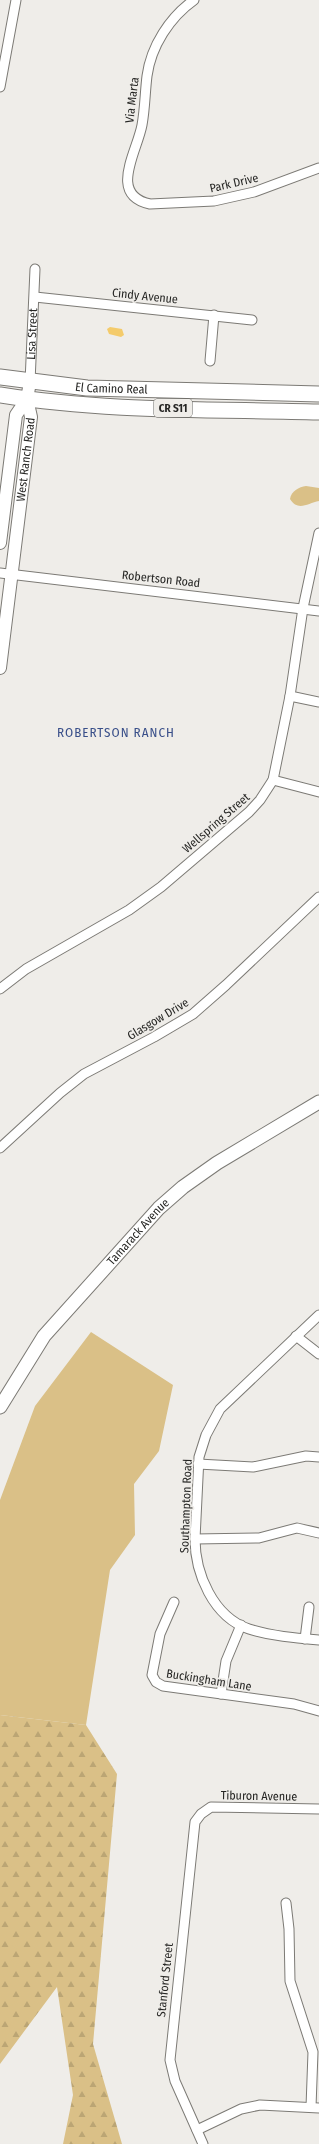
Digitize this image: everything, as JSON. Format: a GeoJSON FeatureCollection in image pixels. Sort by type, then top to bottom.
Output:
{"type":"FeatureCollection","features":[{"type":"Feature","properties":{"kind":"main road","name":"El Camino Real"},"geometry":{"type":"LineString","coordinates":[[0,377],[87,388],[319,394]]}},
{"type":"Feature","properties":{"kind":"main road","name":"El Camino Real"},"geometry":{"type":"LineString","coordinates":[[0,395],[27,399],[114,406],[319,412]]}},
{"type":"Feature","properties":{"kind":"main road","name":"Tamarack Avenue"},"geometry":{"type":"LineString","coordinates":[[0,1407],[44,1336],[159,1208],[183,1187],[217,1163],[319,1102]]}},
{"type":"Feature","properties":{"kind":"street"},"geometry":{"type":"LineString","coordinates":[[0,88],[16,0]]}},
{"type":"Feature","properties":{"kind":"street","name":"Via Marta"},"geometry":{"type":"LineString","coordinates":[[150,204],[141,202],[132,196],[128,188],[127,177],[142,125],[147,74],[155,50],[168,26],[181,9],[194,0]]}},
{"type":"Feature","properties":{"kind":"street","name":"Park Drive"},"geometry":{"type":"LineString","coordinates":[[150,204],[197,203],[240,195],[254,192],[319,168]]}},
{"type":"Feature","properties":{"kind":"street","name":"Lisa Street"},"geometry":{"type":"LineString","coordinates":[[27,399],[30,382],[35,297],[35,269]]}},
{"type":"Feature","properties":{"kind":"street","name":"Cindy Avenue"},"geometry":{"type":"LineString","coordinates":[[35,297],[252,320]]}},
{"type":"Feature","properties":{"kind":"street"},"geometry":{"type":"LineString","coordinates":[[210,361],[214,315]]}},
{"type":"Feature","properties":{"kind":"street","name":"West Ranch Road"},"geometry":{"type":"LineString","coordinates":[[0,543],[16,416],[27,399]]}},
{"type":"Feature","properties":{"kind":"street","name":"West Ranch Road"},"geometry":{"type":"LineString","coordinates":[[0,668],[13,574],[31,417],[27,399]]}},
{"type":"Feature","properties":{"kind":"street","name":"Wellspring Street"},"geometry":{"type":"LineString","coordinates":[[0,989],[26,969],[129,910],[161,887],[249,812],[260,800],[273,780],[290,696],[303,608],[319,533]]}},
{"type":"Feature","properties":{"kind":"street","name":"Robertson Road"},"geometry":{"type":"LineString","coordinates":[[0,573],[319,611]]}},
{"type":"Feature","properties":{"kind":"street"},"geometry":{"type":"LineString","coordinates":[[290,696],[319,702]]}},
{"type":"Feature","properties":{"kind":"street"},"geometry":{"type":"LineString","coordinates":[[273,780],[319,792]]}},
{"type":"Feature","properties":{"kind":"street","name":"Glasgow Drive"},"geometry":{"type":"LineString","coordinates":[[0,1148],[60,1093],[84,1074],[154,1037],[192,1014],[226,985],[319,897]]}},
{"type":"Feature","properties":{"kind":"street","name":"Southampton Road"},"geometry":{"type":"LineString","coordinates":[[319,1315],[220,1409],[206,1435],[199,1456],[194,1539],[194,1552],[200,1576],[210,1596],[229,1617],[248,1628],[287,1637],[319,1640]]}},
{"type":"Feature","properties":{"kind":"street"},"geometry":{"type":"LineString","coordinates":[[296,1336],[319,1354]]}},
{"type":"Feature","properties":{"kind":"street"},"geometry":{"type":"LineString","coordinates":[[198,1464],[253,1467],[306,1456],[319,1457]]}},
{"type":"Feature","properties":{"kind":"street"},"geometry":{"type":"LineString","coordinates":[[194,1539],[259,1538],[297,1528],[319,1533]]}},
{"type":"Feature","properties":{"kind":"street","name":"Buckingham Lane"},"geometry":{"type":"LineString","coordinates":[[174,1602],[160,1634],[152,1675],[156,1682],[163,1686],[294,1704],[319,1711]]}},
{"type":"Feature","properties":{"kind":"street"},"geometry":{"type":"LineString","coordinates":[[305,1639],[309,1607]]}},
{"type":"Feature","properties":{"kind":"street"},"geometry":{"type":"LineString","coordinates":[[220,1694],[226,1661],[241,1625]]}},
{"type":"Feature","properties":{"kind":"street","name":"Tiburon Avenue"},"geometry":{"type":"LineString","coordinates":[[201,1814],[211,1807],[319,1809]]}},
{"type":"Feature","properties":{"kind":"street","name":"Stanford Street"},"geometry":{"type":"LineString","coordinates":[[201,1814],[195,1822],[170,2060],[175,2081],[204,2144]]}},
{"type":"Feature","properties":{"kind":"street"},"geometry":{"type":"LineString","coordinates":[[197,2130],[241,2109],[260,2105],[315,2108],[313,2052],[290,1981],[289,1929],[286,1903]]}},
{"type":"Feature","properties":{"kind":"green space"},"geometry":{"type":"Polygon","coordinates":[[[306,486],[319,488],[319,501],[303,506],[296,505],[290,499],[292,494],[301,487],[306,486]]]}},
{"type":"Feature","properties":{"kind":"green space"},"geometry":{"type":"Polygon","coordinates":[[[91,1332],[173,1385],[159,1451],[134,1484],[135,1535],[110,1570],[86,1725],[0,1715],[0,1500],[35,1406],[91,1332]]]}},
{"type":"Feature","properties":{"kind":"green space"},"geometry":{"type":"Polygon","coordinates":[[[0,1715],[86,1725],[117,1774],[93,2044],[122,2144],[63,2144],[73,2095],[57,1987],[0,2064],[0,1715]]]}},
{"type":"Feature","properties":{"kind":"shaded area"},"geometry":{"type":"Polygon","coordinates":[[[110,327],[122,329],[124,335],[121,337],[109,334],[107,329],[110,327]]]}},
{"type":"Feature","properties":{"kind":"district","name":"ROBERTSON RANCH"},"geometry":{"type":"Point","coordinates":[116,732]}}]}
